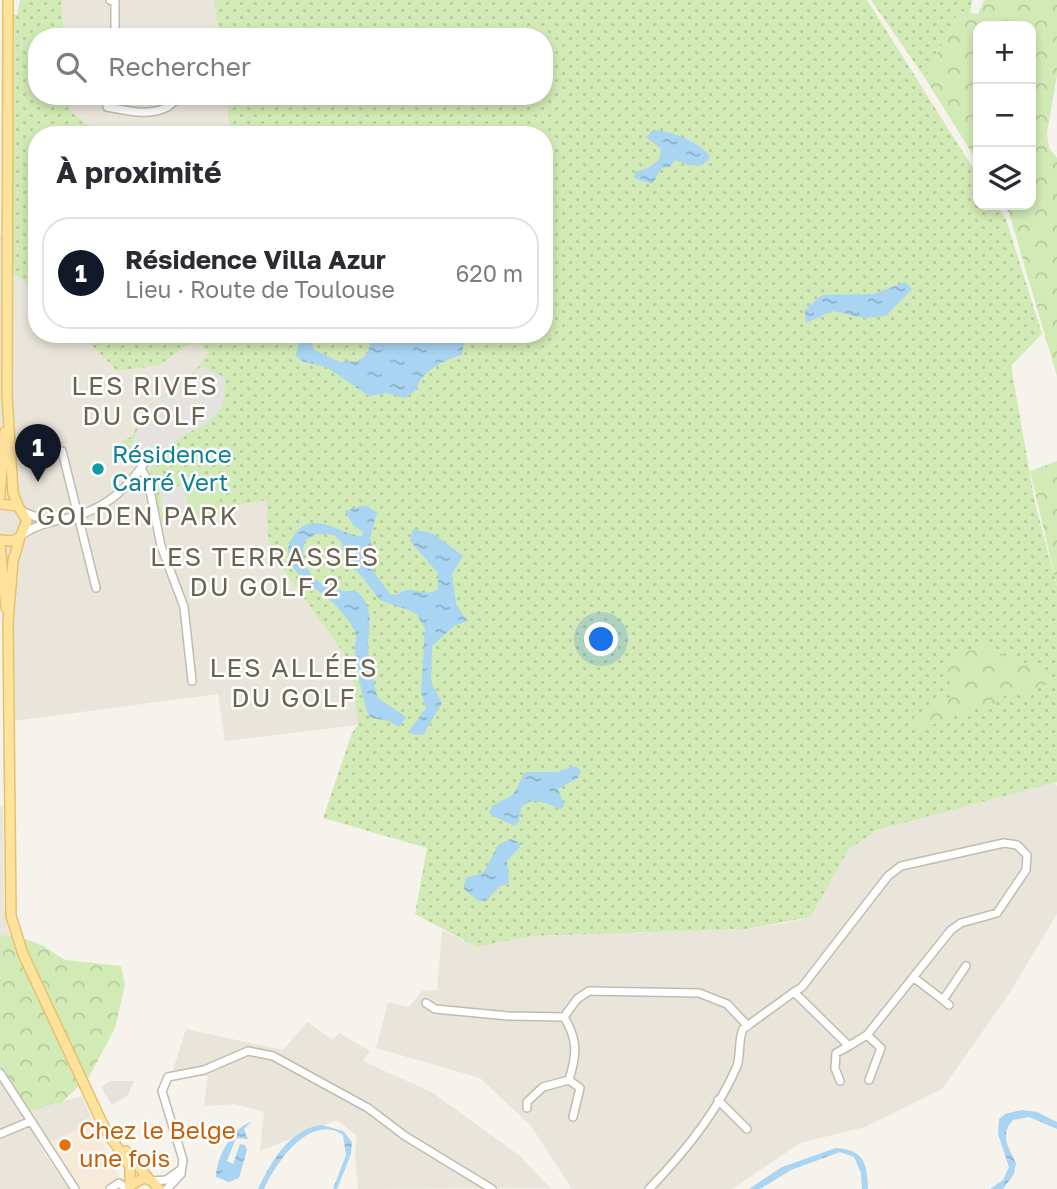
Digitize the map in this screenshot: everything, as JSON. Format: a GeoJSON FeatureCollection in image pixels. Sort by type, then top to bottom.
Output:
{"type":"FeatureCollection","features":[{"type":"Feature","properties":{"kind":"main road"},"geometry":{"type":"LineString","coordinates":[[8,0],[7,395],[13,493],[26,526],[13,561],[8,622],[5,899],[23,954],[102,1120],[130,1166],[128,1187]]}},
{"type":"Feature","properties":{"kind":"main road"},"geometry":{"type":"LineString","coordinates":[[0,496],[7,395]]}},
{"type":"Feature","properties":{"kind":"main road"},"geometry":{"type":"LineString","coordinates":[[0,505],[21,509]]}},
{"type":"Feature","properties":{"kind":"main road"},"geometry":{"type":"LineString","coordinates":[[8,622],[0,542],[12,541],[22,536]]}},
{"type":"Feature","properties":{"kind":"main road"},"geometry":{"type":"LineString","coordinates":[[102,1120],[159,1189]]}},
{"type":"Feature","properties":{"kind":"main road"},"geometry":{"type":"LineString","coordinates":[[128,1187],[139,1179],[151,1180]]}},
{"type":"Feature","properties":{"kind":"street"},"geometry":{"type":"LineString","coordinates":[[110,0],[115,2],[116,28]]}},
{"type":"Feature","properties":{"kind":"street"},"geometry":{"type":"LineString","coordinates":[[107,105],[137,113],[165,109],[169,105]]}},
{"type":"Feature","properties":{"kind":"street"},"geometry":{"type":"LineString","coordinates":[[62,451],[96,588]]}},
{"type":"Feature","properties":{"kind":"street"},"geometry":{"type":"LineString","coordinates":[[22,536],[36,526],[79,515],[113,499],[143,466],[161,546],[184,607],[192,681]]}},
{"type":"Feature","properties":{"kind":"street"},"geometry":{"type":"LineString","coordinates":[[21,509],[35,519],[53,521]]}},
{"type":"Feature","properties":{"kind":"street"},"geometry":{"type":"LineString","coordinates":[[649,1189],[682,1153],[718,1100],[738,1063],[740,1035],[794,992],[856,919],[876,889],[901,866],[992,845],[1017,845],[1027,855],[1028,863],[997,914],[956,927],[867,1035],[836,1053],[835,1068],[840,1081]]}},
{"type":"Feature","properties":{"kind":"street"},"geometry":{"type":"LineString","coordinates":[[913,977],[946,1002],[966,966]]}},
{"type":"Feature","properties":{"kind":"street"},"geometry":{"type":"LineString","coordinates":[[564,1017],[577,999],[589,991],[699,993],[727,1003],[748,1026]]}},
{"type":"Feature","properties":{"kind":"street"},"geometry":{"type":"LineString","coordinates":[[794,992],[849,1046]]}},
{"type":"Feature","properties":{"kind":"street"},"geometry":{"type":"LineString","coordinates":[[426,1003],[435,1009],[508,1016],[564,1017]]}},
{"type":"Feature","properties":{"kind":"street"},"geometry":{"type":"LineString","coordinates":[[564,1017],[575,1035],[577,1056],[569,1080]]}},
{"type":"Feature","properties":{"kind":"street"},"geometry":{"type":"LineString","coordinates":[[867,1035],[881,1048],[869,1080]]}},
{"type":"Feature","properties":{"kind":"street"},"geometry":{"type":"LineString","coordinates":[[167,1189],[181,1174],[182,1154],[162,1091],[164,1081],[168,1077],[204,1070],[240,1054],[256,1051],[273,1056],[368,1108],[405,1136],[492,1189]]}},
{"type":"Feature","properties":{"kind":"street"},"geometry":{"type":"LineString","coordinates":[[0,1073],[75,1189]]}},
{"type":"Feature","properties":{"kind":"street"},"geometry":{"type":"LineString","coordinates":[[527,1108],[527,1102],[542,1087],[569,1080]]}},
{"type":"Feature","properties":{"kind":"street"},"geometry":{"type":"LineString","coordinates":[[569,1080],[580,1088],[573,1117]]}},
{"type":"Feature","properties":{"kind":"street"},"geometry":{"type":"LineString","coordinates":[[718,1100],[747,1129]]}},
{"type":"Feature","properties":{"kind":"street"},"geometry":{"type":"LineString","coordinates":[[0,1134],[31,1121]]}},
{"type":"Feature","properties":{"kind":"street"},"geometry":{"type":"LineString","coordinates":[[151,1180],[171,1178],[182,1166]]}},
{"type":"Feature","properties":{"kind":"street"},"geometry":{"type":"LineString","coordinates":[[110,1189],[119,1183],[128,1187]]}},
{"type":"Feature","properties":{"kind":"shaded area"},"geometry":{"type":"Polygon","coordinates":[[[61,0],[214,0],[218,28],[63,28],[61,0]]]}},
{"type":"Feature","properties":{"kind":"shaded area"},"geometry":{"type":"Polygon","coordinates":[[[70,105],[227,105],[230,126],[90,126],[71,112],[70,105]]]}},
{"type":"Feature","properties":{"kind":"shaded area"},"geometry":{"type":"Polygon","coordinates":[[[0,233],[10,247],[10,271],[28,284],[28,343],[90,343],[117,371],[160,365],[187,345],[197,343],[209,352],[192,374],[144,407],[131,437],[121,442],[151,471],[223,515],[222,508],[266,499],[269,550],[350,662],[358,725],[225,741],[218,694],[14,721],[14,599],[0,597],[0,233]]]}},
{"type":"Feature","properties":{"kind":"shaded area"},"geometry":{"type":"Polygon","coordinates":[[[201,366],[226,378],[223,406],[204,426],[183,435],[160,454],[150,470],[131,447],[145,408],[188,380],[201,366]]]}},
{"type":"Feature","properties":{"kind":"shaded area"},"geometry":{"type":"Polygon","coordinates":[[[184,485],[190,520],[164,523],[159,489],[184,485]]]}},
{"type":"Feature","properties":{"kind":"shaded area"},"geometry":{"type":"Polygon","coordinates":[[[1054,783],[1057,786],[1057,914],[1009,994],[942,1089],[865,1127],[800,1143],[732,1189],[572,1189],[531,1126],[480,1078],[376,1048],[388,1002],[409,1007],[422,991],[437,990],[442,930],[477,947],[531,936],[746,929],[811,917],[848,850],[877,830],[1054,783]]]}},
{"type":"Feature","properties":{"kind":"shaded area"},"geometry":{"type":"Polygon","coordinates":[[[0,807],[3,807],[4,907],[10,936],[0,935],[0,807]]]}},
{"type":"Feature","properties":{"kind":"shaded area"},"geometry":{"type":"Polygon","coordinates":[[[307,1022],[333,1040],[339,1033],[370,1051],[363,1061],[433,1093],[520,1156],[550,1188],[358,1189],[355,1154],[357,1136],[337,1120],[260,1151],[264,1112],[235,1104],[204,1106],[208,1076],[172,1073],[186,1029],[283,1050],[307,1022]]]}},
{"type":"Feature","properties":{"kind":"shaded area"},"geometry":{"type":"Polygon","coordinates":[[[0,1071],[29,1110],[82,1096],[93,1122],[40,1147],[69,1189],[0,1189],[0,1071]]]}},
{"type":"Feature","properties":{"kind":"shaded area"},"geometry":{"type":"Polygon","coordinates":[[[111,1081],[134,1081],[128,1095],[112,1105],[101,1087],[111,1081]]]}},
{"type":"Feature","properties":{"kind":"shaded area"},"geometry":{"type":"Polygon","coordinates":[[[93,1122],[119,1178],[106,1189],[78,1189],[51,1142],[93,1122]]]}},
{"type":"Feature","properties":{"kind":"green space"},"geometry":{"type":"Polygon","coordinates":[[[20,0],[61,0],[63,28],[28,28],[28,105],[70,105],[71,112],[90,126],[28,126],[28,284],[10,271],[9,24],[13,15],[17,15],[20,0]]]}},
{"type":"Feature","properties":{"kind":"green space"},"geometry":{"type":"Polygon","coordinates":[[[214,0],[867,0],[973,168],[973,210],[1000,210],[1006,219],[1042,334],[1011,366],[1035,503],[1057,586],[1057,782],[877,830],[848,850],[811,917],[746,929],[531,936],[477,947],[415,914],[427,848],[323,818],[352,733],[358,725],[350,662],[269,550],[266,500],[222,508],[223,515],[160,523],[151,471],[121,441],[131,437],[144,408],[192,374],[209,352],[197,343],[553,343],[553,126],[230,126],[227,105],[553,105],[553,28],[218,28],[214,0]]]}},
{"type":"Feature","properties":{"kind":"green space"},"geometry":{"type":"Polygon","coordinates":[[[871,0],[972,0],[970,13],[959,11],[925,78],[871,0]]]}},
{"type":"Feature","properties":{"kind":"green space"},"geometry":{"type":"Polygon","coordinates":[[[984,0],[1057,0],[1057,75],[1047,133],[1049,148],[1057,158],[1057,376],[1007,210],[1036,210],[1036,21],[973,21],[973,155],[925,78],[959,11],[978,14],[984,0]]]}},
{"type":"Feature","properties":{"kind":"green space"},"geometry":{"type":"Polygon","coordinates":[[[90,343],[197,343],[187,345],[160,365],[117,371],[90,343]]]}},
{"type":"Feature","properties":{"kind":"green space"},"geometry":{"type":"Polygon","coordinates":[[[1057,461],[1057,586],[1030,471],[1057,461]]]}},
{"type":"Feature","properties":{"kind":"green space"},"geometry":{"type":"Polygon","coordinates":[[[217,483],[222,515],[190,520],[185,488],[217,483]]]}},
{"type":"Feature","properties":{"kind":"green space"},"geometry":{"type":"Polygon","coordinates":[[[982,646],[991,646],[1006,657],[1046,670],[1051,682],[1026,694],[1010,691],[993,706],[977,708],[924,728],[915,728],[912,722],[915,716],[955,694],[944,670],[958,655],[982,646]]]}},
{"type":"Feature","properties":{"kind":"green space"},"geometry":{"type":"Polygon","coordinates":[[[0,935],[17,936],[42,945],[65,960],[121,966],[125,985],[115,1028],[89,1077],[62,1102],[28,1111],[0,1069],[0,935]]]}},
{"type":"Feature","properties":{"kind":"water"},"geometry":{"type":"Polygon","coordinates":[[[654,130],[686,139],[701,148],[710,158],[702,165],[688,165],[675,160],[670,167],[662,168],[652,184],[634,178],[635,172],[649,167],[659,158],[661,149],[646,137],[654,130]]]}},
{"type":"Feature","properties":{"kind":"water"},"geometry":{"type":"Polygon","coordinates":[[[905,282],[912,289],[886,316],[865,318],[832,311],[806,323],[805,310],[822,295],[874,294],[905,282]]]}},
{"type":"Feature","properties":{"kind":"water"},"geometry":{"type":"Polygon","coordinates":[[[299,343],[312,343],[314,350],[340,362],[360,361],[368,352],[370,343],[464,343],[462,355],[449,359],[428,372],[417,389],[405,398],[386,393],[369,396],[326,367],[302,361],[296,356],[299,343]]]}},
{"type":"Feature","properties":{"kind":"water"},"geometry":{"type":"Polygon","coordinates":[[[364,505],[377,512],[370,538],[374,553],[368,564],[390,594],[407,590],[426,593],[438,589],[438,573],[410,541],[413,529],[434,534],[463,556],[452,574],[456,604],[467,621],[454,626],[432,646],[431,682],[442,703],[423,735],[411,734],[409,731],[426,708],[421,692],[425,629],[416,613],[380,600],[357,571],[345,564],[342,543],[334,535],[317,534],[306,539],[303,557],[310,573],[332,589],[358,592],[366,604],[369,616],[369,654],[378,698],[406,717],[399,727],[389,721],[371,718],[368,714],[358,673],[355,631],[335,604],[297,572],[288,554],[290,543],[297,531],[313,523],[362,536],[363,532],[353,525],[345,511],[364,505]]]}},
{"type":"Feature","properties":{"kind":"water"},"geometry":{"type":"Polygon","coordinates":[[[575,766],[581,771],[578,778],[558,789],[564,806],[561,809],[540,802],[530,802],[521,808],[519,821],[515,826],[489,814],[492,806],[513,795],[525,772],[557,772],[575,766]]]}},
{"type":"Feature","properties":{"kind":"water"},"geometry":{"type":"Polygon","coordinates":[[[510,839],[519,842],[520,847],[507,861],[509,883],[499,887],[486,901],[477,900],[464,889],[466,878],[484,872],[498,845],[510,839]]]}},
{"type":"Feature","properties":{"kind":"water"},"geometry":{"type":"Polygon","coordinates":[[[1022,1110],[1037,1112],[1057,1122],[1057,1129],[1029,1117],[1013,1120],[1006,1136],[1016,1163],[1014,1174],[1003,1189],[990,1189],[1003,1180],[1009,1167],[998,1134],[999,1119],[1005,1114],[1022,1110]]]}},
{"type":"Feature","properties":{"kind":"water"},"geometry":{"type":"Polygon","coordinates":[[[251,1122],[244,1129],[248,1139],[236,1138],[227,1161],[233,1164],[240,1144],[245,1145],[247,1150],[239,1178],[229,1182],[216,1177],[226,1145],[238,1130],[251,1122]]]}},
{"type":"Feature","properties":{"kind":"water"},"geometry":{"type":"Polygon","coordinates":[[[322,1125],[343,1131],[352,1142],[351,1154],[337,1189],[333,1189],[346,1155],[343,1135],[331,1130],[318,1130],[295,1144],[276,1167],[264,1189],[258,1189],[282,1148],[300,1133],[322,1125]]]}},
{"type":"Feature","properties":{"kind":"water"},"geometry":{"type":"Polygon","coordinates":[[[836,1148],[853,1152],[862,1160],[867,1172],[868,1189],[862,1189],[861,1173],[854,1157],[840,1152],[791,1170],[760,1189],[749,1189],[782,1167],[836,1148]]]}},
{"type":"Feature","properties":{"kind":"place","name":"Résidence Carré Vert"},"geometry":{"type":"Point","coordinates":[98,469]}},
{"type":"Feature","properties":{"kind":"place","name":"Résidence Villa Azur"},"geometry":{"type":"Point","coordinates":[38,482]}},
{"type":"Feature","properties":{"kind":"place","name":"Chez le Belge une fois"},"geometry":{"type":"Point","coordinates":[65,1145]}},
{"type":"Feature","properties":{"kind":"district","name":"LES RIVES DU GOLF"},"geometry":{"type":"Point","coordinates":[145,401]}},
{"type":"Feature","properties":{"kind":"district","name":"GOLDEN PARK"},"geometry":{"type":"Point","coordinates":[138,516]}},
{"type":"Feature","properties":{"kind":"district","name":"LES TERRASSES DU GOLF 2"},"geometry":{"type":"Point","coordinates":[265,572]}},
{"type":"Feature","properties":{"kind":"district","name":"LES ALLÉES DU GOLF"},"geometry":{"type":"Point","coordinates":[294,683]}}]}
